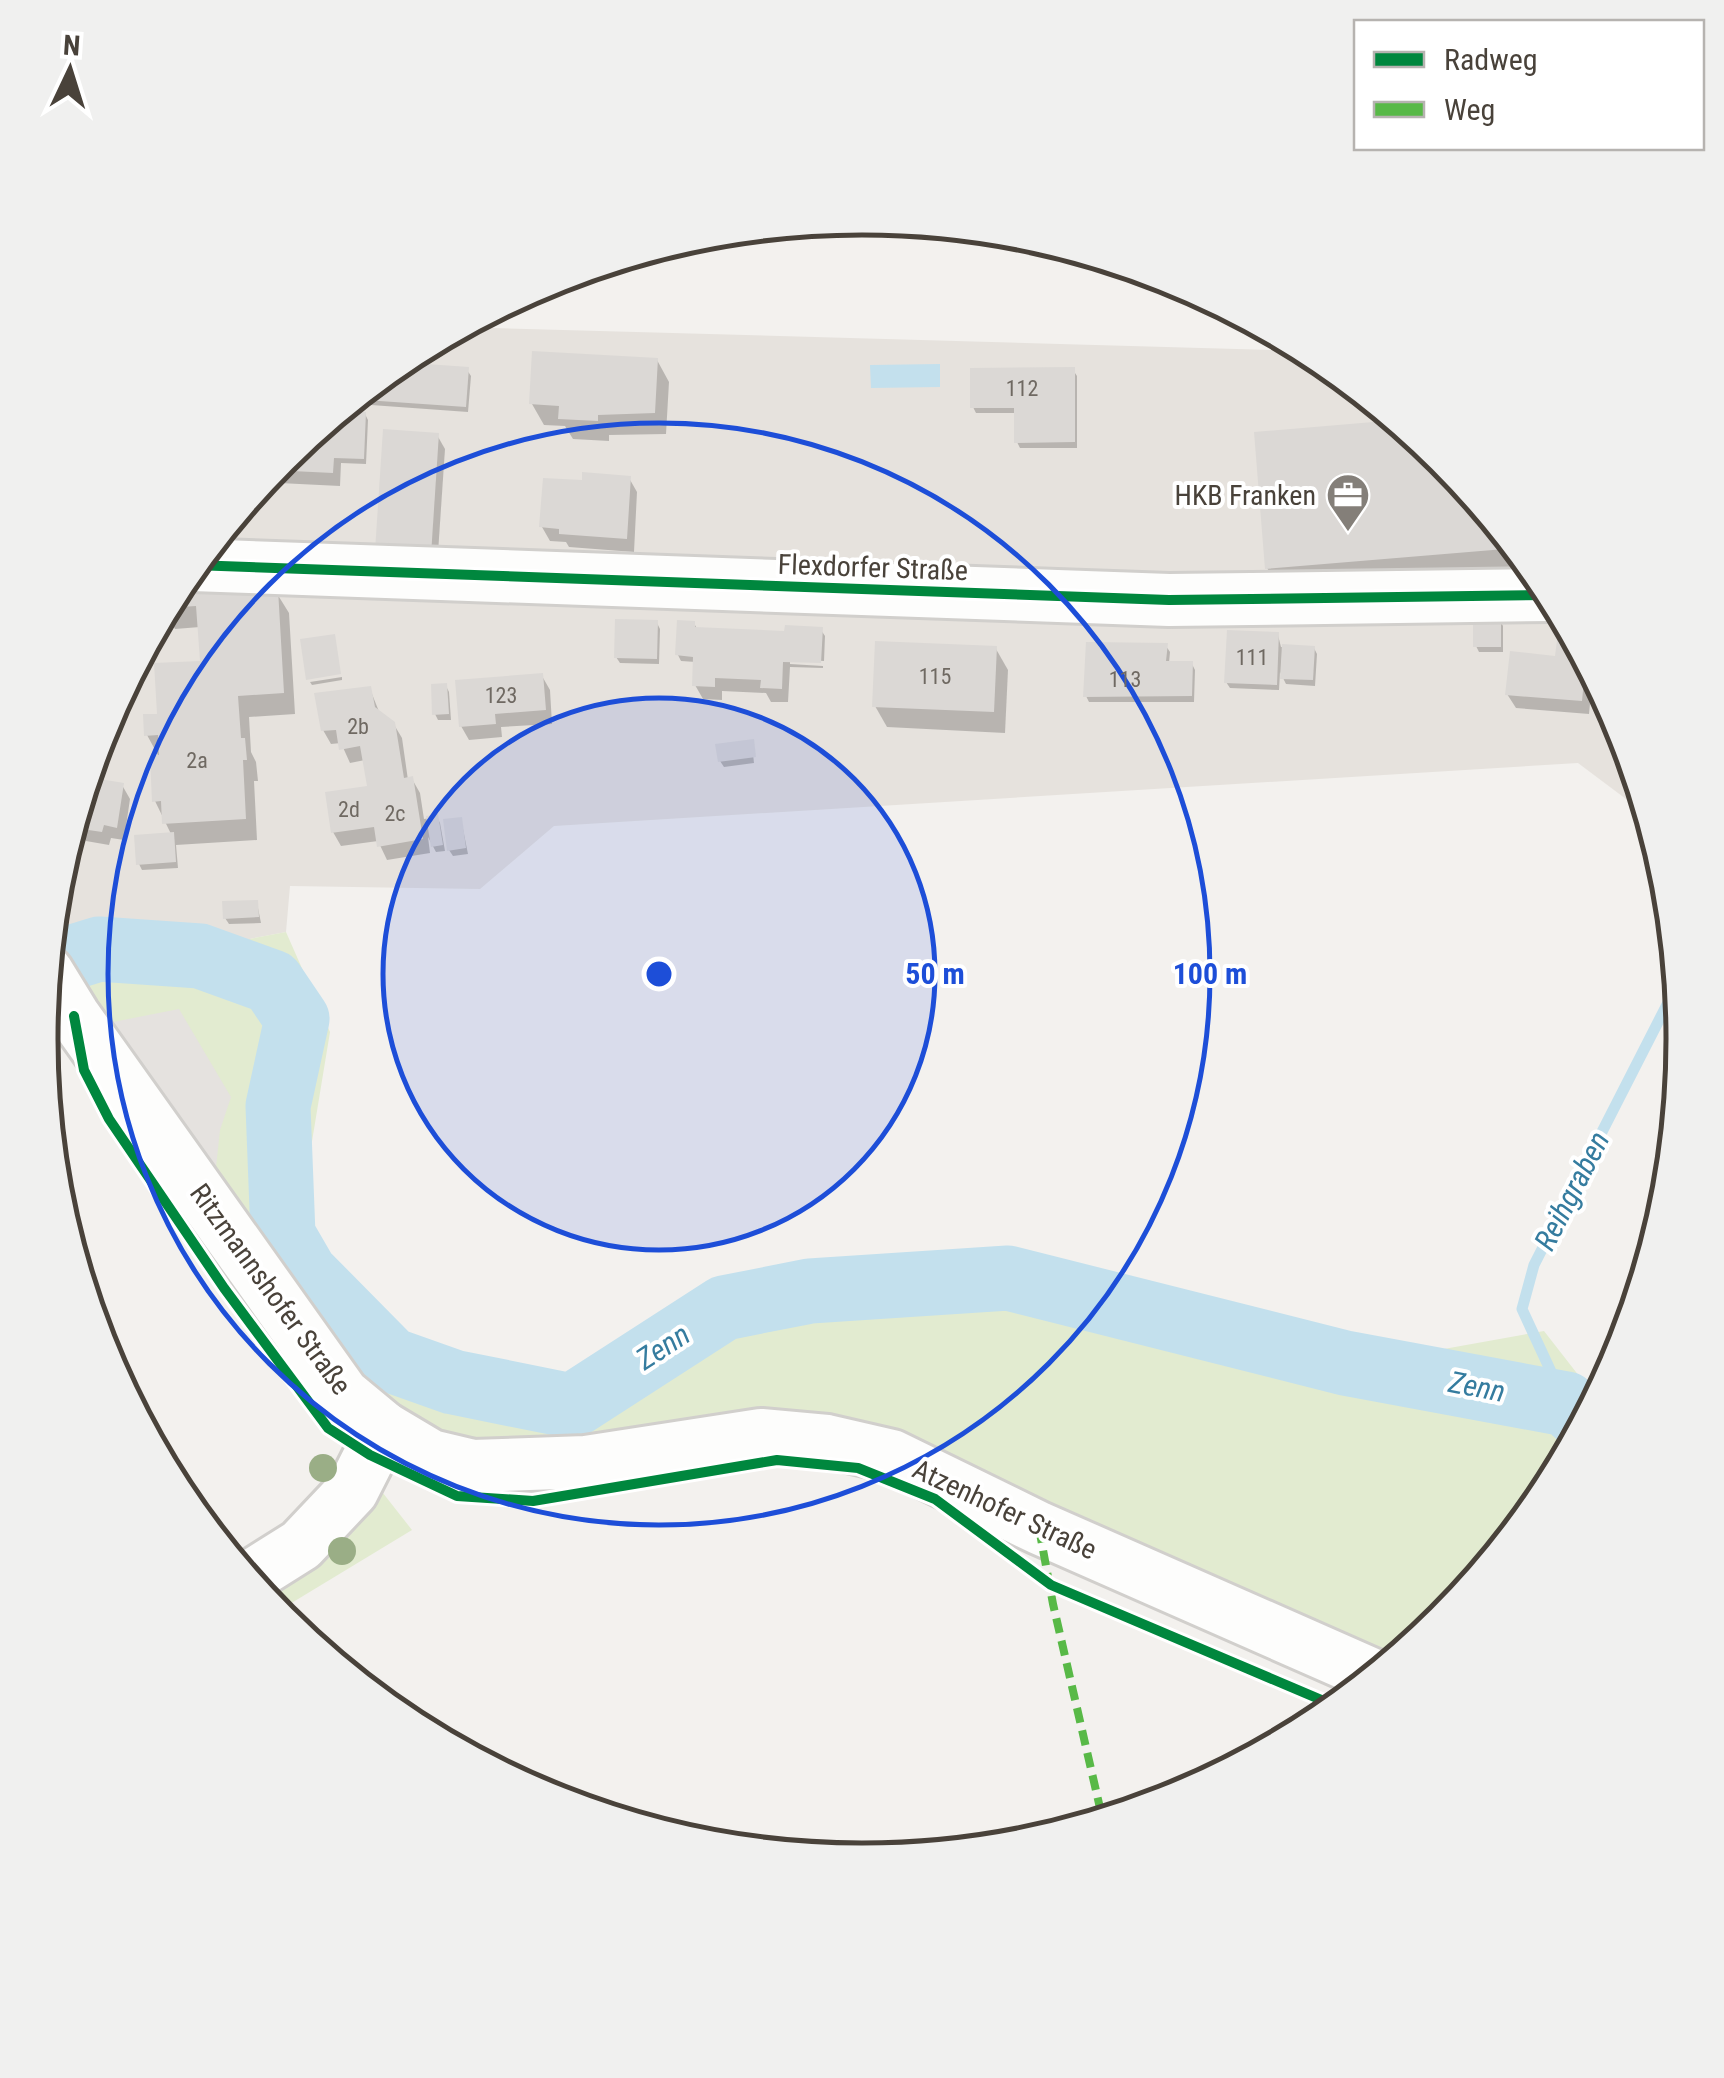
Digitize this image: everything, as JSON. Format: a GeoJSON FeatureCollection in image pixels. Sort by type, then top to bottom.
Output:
{"type":"FeatureCollection","features":[{"type":"Feature","properties":{"kind":"street","name":"Flexdorfer Straße"},"geometry":{"type":"LineString","coordinates":[[212,566],[1169,600],[1533,595]]}},
{"type":"Feature","properties":{"kind":"street","name":"Ritzmannshofer Straße"},"geometry":{"type":"LineString","coordinates":[[59,991],[344,1394],[384,1428]]}},
{"type":"Feature","properties":{"kind":"street"},"geometry":{"type":"LineString","coordinates":[[259,1571],[301,1545],[352,1491],[384,1428]]}},
{"type":"Feature","properties":{"kind":"street","name":"Atzenhofer Straße"},"geometry":{"type":"LineString","coordinates":[[384,1428],[431,1456],[473,1466],[586,1462],[761,1435],[828,1440],[892,1456],[1040,1528],[1361,1670]]}},
{"type":"Feature","properties":{"kind":"shaded area"},"geometry":{"type":"Polygon","coordinates":[[[486,328],[1277,350],[1352,401],[1392,434],[1431,470],[1500,549],[1531,592],[1584,683],[1631,802],[1578,763],[554,826],[480,889],[290,886],[286,932],[61,975],[73,882],[100,780],[140,683],[193,592],[257,509],[332,434],[415,370],[486,328]]]}},
{"type":"Feature","properties":{"kind":"shaded area"},"geometry":{"type":"Polygon","coordinates":[[[179,1009],[231,1097],[220,1130],[214,1186],[103,1024],[179,1009]]]}},
{"type":"Feature","properties":{"kind":"green space"},"geometry":{"type":"Polygon","coordinates":[[[286,932],[330,1032],[302,1202],[331,1275],[410,1359],[575,1389],[695,1291],[969,1250],[1416,1354],[1544,1331],[1588,1387],[1559,1441],[1500,1529],[1431,1608],[1363,1668],[780,1426],[395,1459],[58,1032],[60,975],[286,932]]]}},
{"type":"Feature","properties":{"kind":"green space"},"geometry":{"type":"Polygon","coordinates":[[[379,1488],[412,1530],[290,1604],[250,1561],[379,1488]]]}},
{"type":"Feature","properties":{"kind":"water"},"geometry":{"type":"Polygon","coordinates":[[[940,364],[940,387],[871,388],[870,365],[940,364]]]}},
{"type":"Feature","properties":{"kind":"building"},"geometry":{"type":"Polygon","coordinates":[[[532,351],[658,358],[655,413],[598,415],[598,421],[558,419],[559,406],[529,404],[532,351]]]}},
{"type":"Feature","properties":{"kind":"building"},"geometry":{"type":"Polygon","coordinates":[[[425,364],[469,367],[466,407],[373,401],[425,364]]]}},
{"type":"Feature","properties":{"kind":"building"},"geometry":{"type":"Polygon","coordinates":[[[1075,367],[1075,442],[1014,443],[1014,408],[970,408],[970,368],[1075,367]]]}},
{"type":"Feature","properties":{"kind":"building"},"geometry":{"type":"Polygon","coordinates":[[[359,412],[366,412],[364,459],[334,458],[333,473],[292,471],[359,412]]]}},
{"type":"Feature","properties":{"kind":"building"},"geometry":{"type":"Polygon","coordinates":[[[1377,422],[1431,470],[1500,549],[1265,569],[1254,432],[1377,422]]]}},
{"type":"Feature","properties":{"kind":"building"},"geometry":{"type":"Polygon","coordinates":[[[383,429],[439,433],[431,555],[375,551],[383,429]]]}},
{"type":"Feature","properties":{"kind":"building"},"geometry":{"type":"Polygon","coordinates":[[[582,472],[631,476],[627,539],[559,534],[559,529],[539,527],[543,478],[582,480],[582,472]]]}},
{"type":"Feature","properties":{"kind":"building"},"geometry":{"type":"Polygon","coordinates":[[[195,589],[278,589],[284,693],[238,696],[247,760],[243,760],[246,819],[162,824],[161,801],[152,802],[150,756],[159,755],[158,735],[144,736],[143,714],[157,714],[154,663],[200,661],[196,606],[184,607],[195,589]]]}},
{"type":"Feature","properties":{"kind":"building"},"geometry":{"type":"Polygon","coordinates":[[[1473,617],[1501,617],[1501,647],[1473,647],[1473,617]]]}},
{"type":"Feature","properties":{"kind":"building"},"geometry":{"type":"Polygon","coordinates":[[[615,619],[658,620],[657,659],[614,658],[615,619]]]}},
{"type":"Feature","properties":{"kind":"building"},"geometry":{"type":"Polygon","coordinates":[[[677,620],[695,621],[695,627],[784,631],[785,625],[823,627],[821,663],[783,662],[782,689],[760,688],[761,680],[715,678],[715,687],[692,686],[693,657],[675,655],[677,620]]]}},
{"type":"Feature","properties":{"kind":"building"},"geometry":{"type":"Polygon","coordinates":[[[1227,630],[1279,632],[1277,685],[1224,683],[1227,630]]]}},
{"type":"Feature","properties":{"kind":"building"},"geometry":{"type":"Polygon","coordinates":[[[335,634],[341,674],[306,680],[300,639],[335,634]]]}},
{"type":"Feature","properties":{"kind":"building"},"geometry":{"type":"Polygon","coordinates":[[[1558,635],[1584,683],[1582,701],[1505,695],[1510,651],[1555,656],[1558,635]]]}},
{"type":"Feature","properties":{"kind":"building"},"geometry":{"type":"Polygon","coordinates":[[[875,641],[997,646],[994,712],[872,707],[875,641]]]}},
{"type":"Feature","properties":{"kind":"building"},"geometry":{"type":"Polygon","coordinates":[[[1086,642],[1168,643],[1166,661],[1193,661],[1192,696],[1083,697],[1086,642]]]}},
{"type":"Feature","properties":{"kind":"building"},"geometry":{"type":"Polygon","coordinates":[[[1282,644],[1315,646],[1313,680],[1280,679],[1282,644]]]}},
{"type":"Feature","properties":{"kind":"building"},"geometry":{"type":"Polygon","coordinates":[[[543,673],[546,710],[495,714],[496,724],[459,727],[455,680],[543,673]]]}},
{"type":"Feature","properties":{"kind":"building"},"geometry":{"type":"Polygon","coordinates":[[[447,683],[449,714],[432,715],[431,684],[447,683]]]}},
{"type":"Feature","properties":{"kind":"building"},"geometry":{"type":"Polygon","coordinates":[[[371,686],[375,707],[395,722],[404,778],[413,776],[423,839],[377,847],[374,827],[331,833],[325,792],[367,786],[360,746],[339,750],[336,730],[321,731],[314,693],[371,686]]]}},
{"type":"Feature","properties":{"kind":"building"},"geometry":{"type":"Polygon","coordinates":[[[754,739],[756,757],[718,762],[715,744],[754,739]]]}},
{"type":"Feature","properties":{"kind":"building"},"geometry":{"type":"Polygon","coordinates":[[[100,779],[124,783],[117,828],[104,825],[102,832],[85,830],[100,779]]]}},
{"type":"Feature","properties":{"kind":"building"},"geometry":{"type":"Polygon","coordinates":[[[438,814],[443,845],[431,847],[426,816],[438,814]]]}},
{"type":"Feature","properties":{"kind":"building"},"geometry":{"type":"Polygon","coordinates":[[[462,817],[466,848],[447,851],[443,819],[462,817]]]}},
{"type":"Feature","properties":{"kind":"building"},"geometry":{"type":"Polygon","coordinates":[[[174,832],[176,862],[136,865],[134,835],[174,832]]]}},
{"type":"Feature","properties":{"kind":"building"},"geometry":{"type":"Polygon","coordinates":[[[258,900],[259,917],[223,919],[222,901],[258,900]]]}},
{"type":"Feature","properties":{"kind":"waterway","name":"Zenn"},"geometry":{"type":"LineString","coordinates":[[61,961],[99,949],[200,956],[272,982],[297,1019],[278,1106],[283,1235],[305,1273],[391,1360],[453,1382],[572,1406],[724,1308],[810,1291],[1008,1278],[1345,1363],[1566,1404],[1575,1412]]}},
{"type":"Feature","properties":{"kind":"waterway","name":"Reihgraben"},"geometry":{"type":"LineString","coordinates":[[1566,1404],[1522,1309],[1534,1265],[1665,1008]]}},
{"type":"Feature","properties":{"kind":"marked path"},"geometry":{"type":"LineString","coordinates":[[1039,1528],[1100,1807]]}},
{"type":"Feature","properties":{"kind":"cycle path"},"geometry":{"type":"LineString","coordinates":[[212,566],[1169,600],[1533,595]]}},
{"type":"Feature","properties":{"kind":"cycle path"},"geometry":{"type":"LineString","coordinates":[[74,1016],[84,1070],[109,1119],[224,1288],[328,1428],[370,1455],[457,1496],[533,1501],[777,1460],[858,1468],[935,1499],[1051,1585],[1321,1700]]}},
{"type":"Feature","properties":{"kind":"place","name":"HKB Franken"},"geometry":{"type":"Point","coordinates":[1348,533]}}]}
